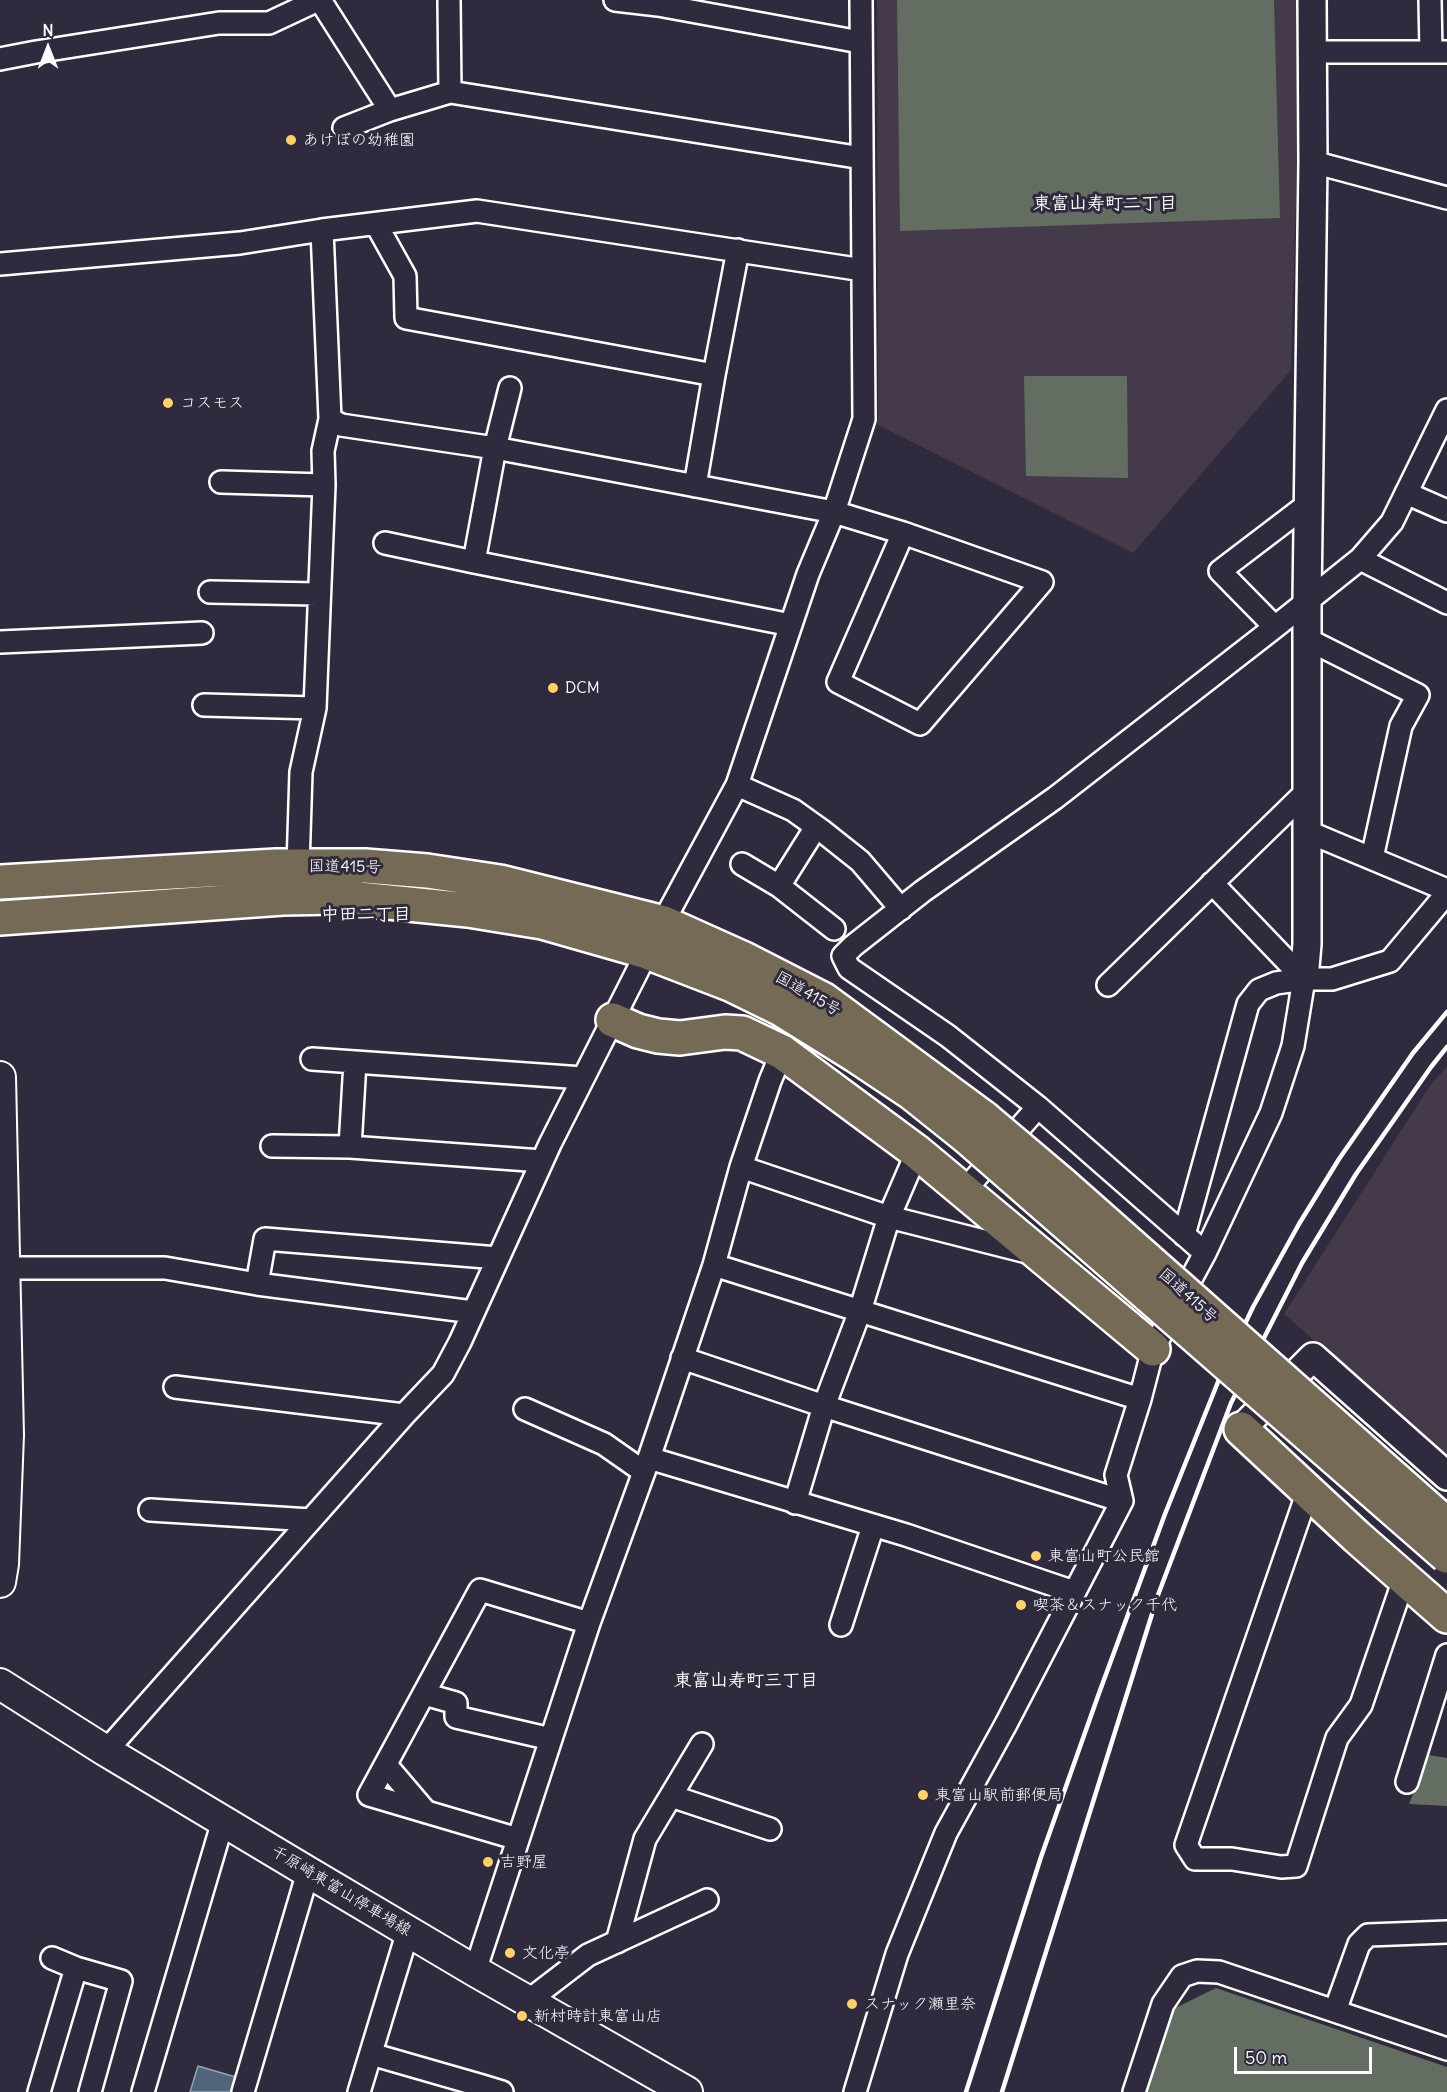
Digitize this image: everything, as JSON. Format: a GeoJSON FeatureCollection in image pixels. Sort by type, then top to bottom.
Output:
{"type":"FeatureCollection","features":[{"type":"Feature","properties":{"kind":"highway","name":"国道415号"},"geometry":{"type":"LineString","coordinates":[[0,882],[298,866],[365,866],[416,870],[500,882],[664,923],[742,958],[824,1000],[976,1128],[1447,1556]]}},
{"type":"Feature","properties":{"kind":"highway","name":"国道415号"},"geometry":{"type":"LineString","coordinates":[[0,918],[283,898],[338,897],[468,910],[542,922],[647,952],[730,984],[781,1009],[902,1087],[976,1128],[1062,1184],[1447,1525]]}},
{"type":"Feature","properties":{"kind":"highway"},"geometry":{"type":"LineString","coordinates":[[613,1020],[638,1031],[658,1036],[680,1038],[725,1032],[741,1033],[782,1052],[916,1152],[1153,1349]]}},
{"type":"Feature","properties":{"kind":"highway"},"geometry":{"type":"LineString","coordinates":[[1242,1430],[1447,1616]]}},
{"type":"Feature","properties":{"kind":"main road"},"geometry":{"type":"LineString","coordinates":[[0,1077],[8,1435],[3,1564],[0,1582]]}},
{"type":"Feature","properties":{"kind":"main road","name":"千原崎東富山停車場線"},"geometry":{"type":"LineString","coordinates":[[0,1684],[106,1751],[528,2001],[653,2083],[687,2092]]}},
{"type":"Feature","properties":{"kind":"street"},"geometry":{"type":"LineString","coordinates":[[0,59],[219,23],[269,23],[319,0],[390,110]]}},
{"type":"Feature","properties":{"kind":"street"},"geometry":{"type":"LineString","coordinates":[[449,0],[450,92]]}},
{"type":"Feature","properties":{"kind":"street"},"geometry":{"type":"LineString","coordinates":[[615,0],[658,2],[860,42]]}},
{"type":"Feature","properties":{"kind":"street"},"geometry":{"type":"LineString","coordinates":[[106,1751],[443,1374],[583,1078],[737,784],[808,574],[834,512],[864,418],[861,0]]}},
{"type":"Feature","properties":{"kind":"street"},"geometry":{"type":"LineString","coordinates":[[855,2092],[897,1954],[946,1833],[1006,1724],[1122,1501],[1116,1475],[1153,1349],[1205,1253],[1271,1113],[1293,1046],[1304,979],[1306,944],[1307,600],[1313,162],[1312,0]]}},
{"type":"Feature","properties":{"kind":"street"},"geometry":{"type":"LineString","coordinates":[[1313,52],[1439,52],[1430,0]]}},
{"type":"Feature","properties":{"kind":"street"},"geometry":{"type":"LineString","coordinates":[[344,128],[390,110],[450,92],[862,158]]}},
{"type":"Feature","properties":{"kind":"street"},"geometry":{"type":"LineString","coordinates":[[1313,162],[1445,195]]}},
{"type":"Feature","properties":{"kind":"street"},"geometry":{"type":"LineString","coordinates":[[0,264],[240,243],[332,227],[376,224],[477,211],[863,270]]}},
{"type":"Feature","properties":{"kind":"street"},"geometry":{"type":"LineString","coordinates":[[376,224],[405,276],[406,318],[714,375]]}},
{"type":"Feature","properties":{"kind":"street"},"geometry":{"type":"LineString","coordinates":[[298,866],[301,772],[315,708],[324,485],[323,450],[330,420],[322,230]]}},
{"type":"Feature","properties":{"kind":"street"},"geometry":{"type":"LineString","coordinates":[[695,486],[738,250]]}},
{"type":"Feature","properties":{"kind":"street"},"geometry":{"type":"LineString","coordinates":[[474,562],[495,448],[510,388]]}},
{"type":"Feature","properties":{"kind":"street"},"geometry":{"type":"LineString","coordinates":[[1205,1253],[1038,1107],[948,1036],[849,968],[843,956],[902,909],[1054,798],[1360,559],[1392,522],[1447,412]]}},
{"type":"Feature","properties":{"kind":"street"},"geometry":{"type":"LineString","coordinates":[[330,420],[341,425],[495,448],[834,512],[903,533],[1042,582],[920,724],[838,682],[903,533]]}},
{"type":"Feature","properties":{"kind":"street"},"geometry":{"type":"LineString","coordinates":[[221,482],[324,485]]}},
{"type":"Feature","properties":{"kind":"street"},"geometry":{"type":"LineString","coordinates":[[1406,493],[1447,511]]}},
{"type":"Feature","properties":{"kind":"street"},"geometry":{"type":"LineString","coordinates":[[1275,627],[1220,571],[1308,504]]}},
{"type":"Feature","properties":{"kind":"street"},"geometry":{"type":"LineString","coordinates":[[386,543],[791,625]]}},
{"type":"Feature","properties":{"kind":"street"},"geometry":{"type":"LineString","coordinates":[[1360,559],[1447,603]]}},
{"type":"Feature","properties":{"kind":"street"},"geometry":{"type":"LineString","coordinates":[[210,592],[318,594]]}},
{"type":"Feature","properties":{"kind":"street"},"geometry":{"type":"LineString","coordinates":[[0,642],[202,633]]}},
{"type":"Feature","properties":{"kind":"street"},"geometry":{"type":"LineString","coordinates":[[1307,639],[1418,695],[1401,726],[1372,858]]}},
{"type":"Feature","properties":{"kind":"street"},"geometry":{"type":"LineString","coordinates":[[204,705],[315,708]]}},
{"type":"Feature","properties":{"kind":"street"},"geometry":{"type":"LineString","coordinates":[[737,784],[794,810],[860,861],[902,909]]}},
{"type":"Feature","properties":{"kind":"street"},"geometry":{"type":"LineString","coordinates":[[1108,985],[1306,792]]}},
{"type":"Feature","properties":{"kind":"street"},"geometry":{"type":"LineString","coordinates":[[779,886],[816,827]]}},
{"type":"Feature","properties":{"kind":"street"},"geometry":{"type":"LineString","coordinates":[[1184,1235],[1248,1004],[1258,990],[1276,983],[1304,979],[1332,979],[1390,961],[1447,891],[1306,831]]}},
{"type":"Feature","properties":{"kind":"street"},"geometry":{"type":"LineString","coordinates":[[742,864],[779,886],[834,929]]}},
{"type":"Feature","properties":{"kind":"street"},"geometry":{"type":"LineString","coordinates":[[1212,883],[1304,979]]}},
{"type":"Feature","properties":{"kind":"street"},"geometry":{"type":"LineString","coordinates":[[475,1971],[589,1623],[714,1265],[741,1167],[782,1052]]}},
{"type":"Feature","properties":{"kind":"street"},"geometry":{"type":"LineString","coordinates":[[312,1059],[583,1078]]}},
{"type":"Feature","properties":{"kind":"street"},"geometry":{"type":"LineString","coordinates":[[350,1147],[355,1062]]}},
{"type":"Feature","properties":{"kind":"street"},"geometry":{"type":"LineString","coordinates":[[964,1191],[1038,1107]]}},
{"type":"Feature","properties":{"kind":"street"},"geometry":{"type":"LineString","coordinates":[[272,1146],[350,1147],[542,1161]]}},
{"type":"Feature","properties":{"kind":"street"},"geometry":{"type":"LineString","coordinates":[[795,1503],[824,1406],[860,1311],[889,1217],[916,1152]]}},
{"type":"Feature","properties":{"kind":"street"},"geometry":{"type":"LineString","coordinates":[[741,1167],[889,1217],[1023,1251],[1032,1248]]}},
{"type":"Feature","properties":{"kind":"street"},"geometry":{"type":"LineString","coordinates":[[257,1284],[265,1239],[498,1258]]}},
{"type":"Feature","properties":{"kind":"street"},"geometry":{"type":"LineString","coordinates":[[714,1265],[1140,1399]]}},
{"type":"Feature","properties":{"kind":"street"},"geometry":{"type":"LineString","coordinates":[[3,1268],[165,1268],[257,1284],[473,1312]]}},
{"type":"Feature","properties":{"kind":"street"},"geometry":{"type":"LineString","coordinates":[[1242,1430],[1313,1357],[1447,1476]]}},
{"type":"Feature","properties":{"kind":"street"},"geometry":{"type":"LineString","coordinates":[[682,1358],[1122,1501]]}},
{"type":"Feature","properties":{"kind":"street"},"geometry":{"type":"LineString","coordinates":[[175,1387],[404,1415]]}},
{"type":"Feature","properties":{"kind":"street"},"geometry":{"type":"LineString","coordinates":[[525,1409],[646,1465],[795,1503],[873,1526],[1074,1592]]}},
{"type":"Feature","properties":{"kind":"street"},"geometry":{"type":"LineString","coordinates":[[1308,1491],[1186,1845],[1195,1859],[1232,1859],[1281,1867],[1296,1866],[1337,1738],[1361,1705],[1404,1579]]}},
{"type":"Feature","properties":{"kind":"street"},"geometry":{"type":"LineString","coordinates":[[150,1510],[311,1520]]}},
{"type":"Feature","properties":{"kind":"street"},"geometry":{"type":"LineString","coordinates":[[841,1625],[873,1526]]}},
{"type":"Feature","properties":{"kind":"street"},"geometry":{"type":"LineString","coordinates":[[518,1839],[369,1795],[480,1590],[589,1623]]}},
{"type":"Feature","properties":{"kind":"street"},"geometry":{"type":"LineString","coordinates":[[1407,1782],[1447,1655]]}},
{"type":"Feature","properties":{"kind":"street"},"geometry":{"type":"LineString","coordinates":[[424,1694],[456,1703],[456,1717],[551,1739]]}},
{"type":"Feature","properties":{"kind":"street"},"geometry":{"type":"LineString","coordinates":[[617,1942],[645,1839],[702,1744]]}},
{"type":"Feature","properties":{"kind":"street"},"geometry":{"type":"LineString","coordinates":[[386,1765],[426,1812]]}},
{"type":"Feature","properties":{"kind":"street"},"geometry":{"type":"LineString","coordinates":[[671,1796],[770,1829]]}},
{"type":"Feature","properties":{"kind":"street"},"geometry":{"type":"LineString","coordinates":[[142,2092],[223,1821]]}},
{"type":"Feature","properties":{"kind":"street"},"geometry":{"type":"LineString","coordinates":[[243,2092],[308,1872]]}},
{"type":"Feature","properties":{"kind":"street"},"geometry":{"type":"LineString","coordinates":[[528,2001],[588,1955],[707,1900]]}},
{"type":"Feature","properties":{"kind":"street"},"geometry":{"type":"LineString","coordinates":[[359,2092],[408,1930]]}},
{"type":"Feature","properties":{"kind":"street"},"geometry":{"type":"LineString","coordinates":[[1335,2011],[1359,1944],[1368,1935],[1447,1932]]}},
{"type":"Feature","properties":{"kind":"street"},"geometry":{"type":"LineString","coordinates":[[52,1958],[76,1968],[121,1981],[90,2092]]}},
{"type":"Feature","properties":{"kind":"street"},"geometry":{"type":"LineString","coordinates":[[39,2092],[76,1968]]}},
{"type":"Feature","properties":{"kind":"street"},"geometry":{"type":"LineString","coordinates":[[1134,2092],[1163,2004],[1182,1976],[1197,1971],[1220,1972],[1447,2049]]}},
{"type":"Feature","properties":{"kind":"street"},"geometry":{"type":"LineString","coordinates":[[371,2054],[478,2089],[502,2092]]}},
{"type":"Feature","properties":{"kind":"shaded area"},"geometry":{"type":"Polygon","coordinates":[[[877,0],[1296,0],[1297,165],[1291,370],[1133,553],[878,425],[877,0]]]}},
{"type":"Feature","properties":{"kind":"shaded area"},"geometry":{"type":"Polygon","coordinates":[[[1447,1066],[1447,1457],[1284,1314],[1429,1087],[1447,1066]]]}},
{"type":"Feature","properties":{"kind":"green space"},"geometry":{"type":"Polygon","coordinates":[[[897,0],[1274,0],[1280,218],[900,231],[897,0]]]}},
{"type":"Feature","properties":{"kind":"green space"},"geometry":{"type":"Polygon","coordinates":[[[1024,376],[1127,376],[1128,478],[1026,476],[1024,376]]]}},
{"type":"Feature","properties":{"kind":"green space"},"geometry":{"type":"Polygon","coordinates":[[[1429,1755],[1447,1758],[1447,1806],[1409,1804],[1429,1755]]]}},
{"type":"Feature","properties":{"kind":"green space"},"geometry":{"type":"Polygon","coordinates":[[[1216,1988],[1447,2067],[1447,2092],[1144,2092],[1171,2010],[1216,1988]]]}},
{"type":"Feature","properties":{"kind":"water"},"geometry":{"type":"Polygon","coordinates":[[[198,2066],[239,2078],[234,2092],[190,2092],[198,2066]]]}},
{"type":"Feature","properties":{"kind":"railway"},"geometry":{"type":"LineString","coordinates":[[966,2092],[1041,1857],[1098,1696],[1165,1514],[1222,1372],[1253,1307],[1299,1224],[1339,1159],[1413,1053],[1447,1012]]}},
{"type":"Feature","properties":{"kind":"railway"},"geometry":{"type":"LineString","coordinates":[[1002,2092],[1158,1595],[1231,1403],[1302,1263],[1356,1174],[1447,1047]]}},
{"type":"Feature","properties":{"kind":"place","name":"あけぼの幼稚園"},"geometry":{"type":"Point","coordinates":[291,140]}},
{"type":"Feature","properties":{"kind":"place","name":"コスモス"},"geometry":{"type":"Point","coordinates":[168,403]}},
{"type":"Feature","properties":{"kind":"place","name":"DCM"},"geometry":{"type":"Point","coordinates":[553,688]}},
{"type":"Feature","properties":{"kind":"place","name":"東富山町公民館"},"geometry":{"type":"Point","coordinates":[1036,1556]}},
{"type":"Feature","properties":{"kind":"place","name":"喫茶＆スナック千代"},"geometry":{"type":"Point","coordinates":[1021,1605]}},
{"type":"Feature","properties":{"kind":"place","name":"東富山駅前郵便局"},"geometry":{"type":"Point","coordinates":[923,1795]}},
{"type":"Feature","properties":{"kind":"place","name":"吉野屋"},"geometry":{"type":"Point","coordinates":[488,1862]}},
{"type":"Feature","properties":{"kind":"place","name":"文化亭"},"geometry":{"type":"Point","coordinates":[510,1953]}},
{"type":"Feature","properties":{"kind":"place","name":"スナック瀬里奈"},"geometry":{"type":"Point","coordinates":[852,2004]}},
{"type":"Feature","properties":{"kind":"place","name":"新村時計東富山店"},"geometry":{"type":"Point","coordinates":[522,2016]}},
{"type":"Feature","properties":{"kind":"district","name":"東富山寿町二丁目"},"geometry":{"type":"Point","coordinates":[1105,204]}},
{"type":"Feature","properties":{"kind":"district","name":"中田二丁目"},"geometry":{"type":"Point","coordinates":[366,915]}},
{"type":"Feature","properties":{"kind":"district","name":"東富山寿町三丁目"},"geometry":{"type":"Point","coordinates":[746,1681]}}]}
